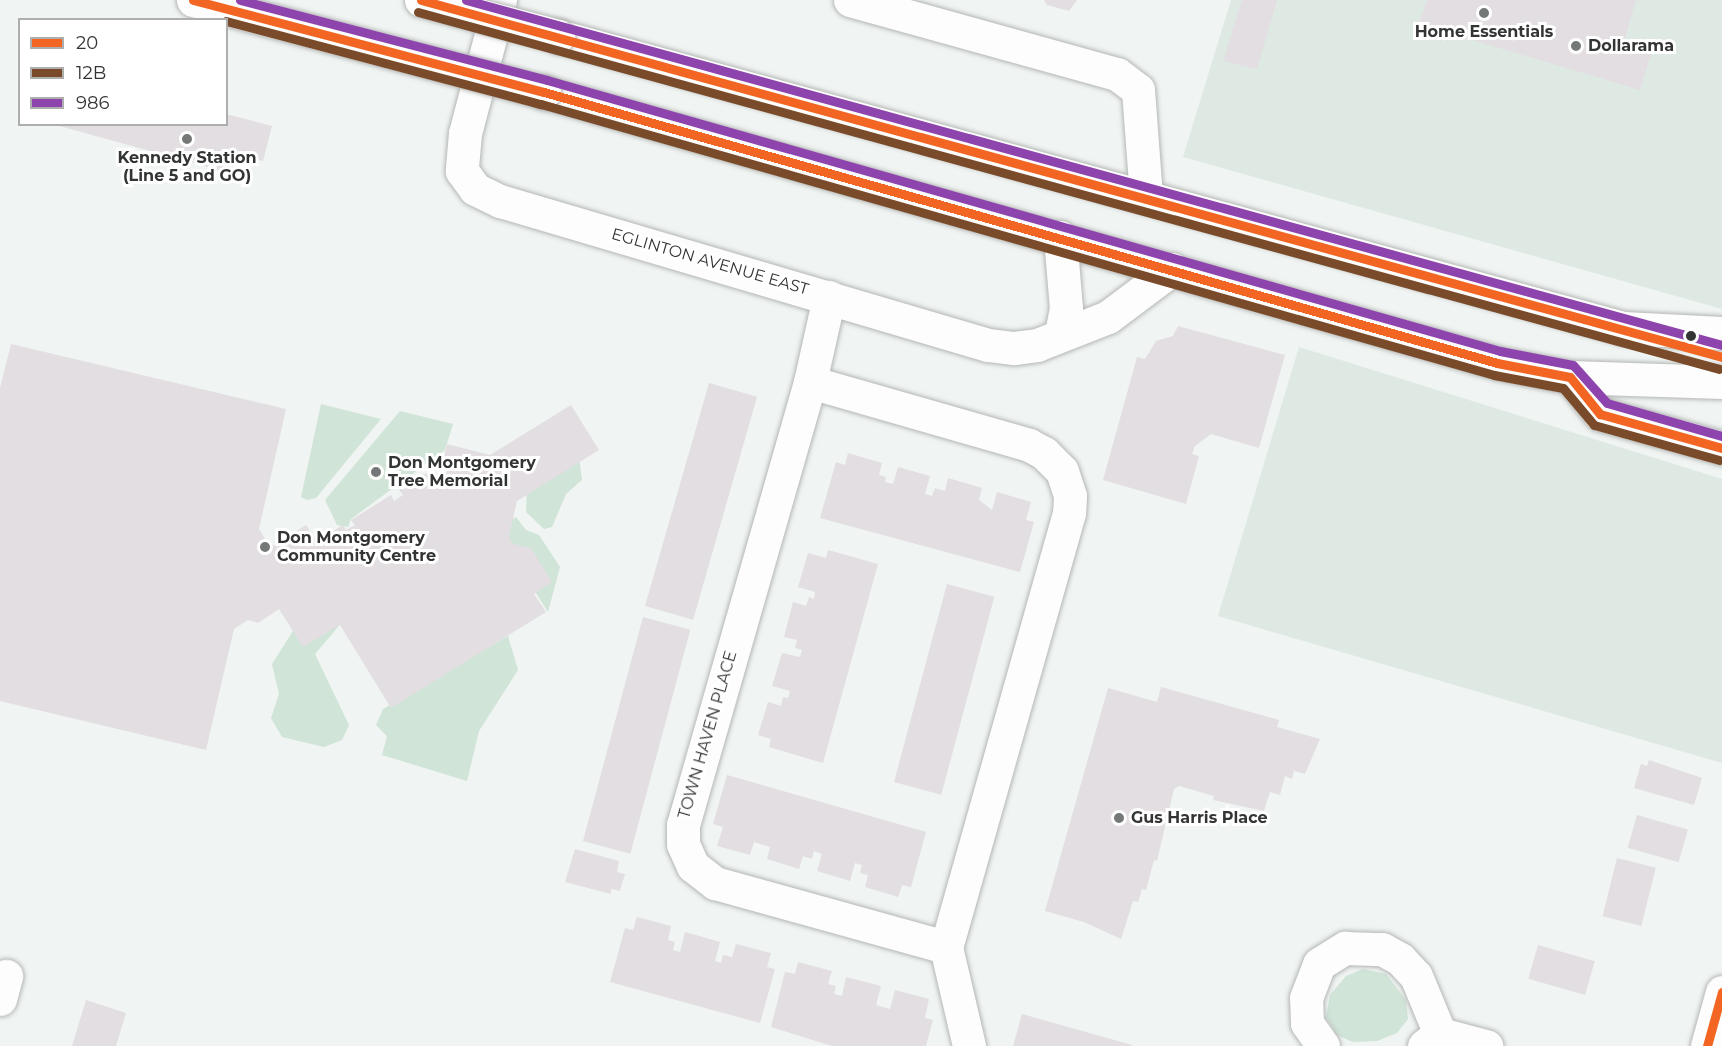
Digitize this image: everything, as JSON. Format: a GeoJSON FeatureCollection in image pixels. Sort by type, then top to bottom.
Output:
{"type":"FeatureCollection","features":[{"type":"Feature","properties":{"kind":"street"},"geometry":{"type":"LineString","coordinates":[[193,0],[544,92],[1497,363],[1570,377],[1722,382]]}},
{"type":"Feature","properties":{"kind":"street"},"geometry":{"type":"LineString","coordinates":[[421,0],[1623,328],[1722,333]]}},
{"type":"Feature","properties":{"kind":"street","name":"EGLINTON AVENUE EAST"},"geometry":{"type":"LineString","coordinates":[[500,0],[465,133],[462,171],[475,189],[500,201],[988,345],[1014,348],[1037,345],[1060,333],[1108,317],[1172,269]]}},
{"type":"Feature","properties":{"kind":"street"},"geometry":{"type":"LineString","coordinates":[[850,0],[1117,74],[1138,90],[1146,196]]}},
{"type":"Feature","properties":{"kind":"street"},"geometry":{"type":"LineString","coordinates":[[1060,237],[1066,308],[1060,333]]}},
{"type":"Feature","properties":{"kind":"street","name":"TOWN HAVEN PLACE"},"geometry":{"type":"LineString","coordinates":[[829,297],[810,382],[683,824],[683,844],[693,866],[716,883],[946,947]]}},
{"type":"Feature","properties":{"kind":"street"},"geometry":{"type":"LineString","coordinates":[[1570,377],[1600,414],[1722,448]]}},
{"type":"Feature","properties":{"kind":"street"},"geometry":{"type":"LineString","coordinates":[[810,382],[1029,445],[1044,453],[1062,471],[1070,496],[1069,513],[946,947],[969,1046]]}},
{"type":"Feature","properties":{"kind":"street"},"geometry":{"type":"LineString","coordinates":[[1323,1046],[1307,1023],[1306,998],[1319,963],[1345,948],[1382,949],[1400,959],[1416,976],[1432,1040],[1486,1046]]}},
{"type":"Feature","properties":{"kind":"street"},"geometry":{"type":"LineString","coordinates":[[1707,1046],[1722,992]]}},
{"type":"Feature","properties":{"kind":"shaded area"},"geometry":{"type":"Polygon","coordinates":[[[1231,0],[1722,0],[1722,309],[1183,157],[1231,0]]]}},
{"type":"Feature","properties":{"kind":"shaded area"},"geometry":{"type":"Polygon","coordinates":[[[1299,347],[1722,479],[1722,763],[1218,616],[1299,347]]]}},
{"type":"Feature","properties":{"kind":"green space"},"geometry":{"type":"Polygon","coordinates":[[[321,404],[381,419],[316,498],[307,500],[301,497],[321,404]]]}},
{"type":"Feature","properties":{"kind":"green space"},"geometry":{"type":"Polygon","coordinates":[[[400,411],[453,424],[445,450],[351,519],[348,527],[337,525],[325,500],[400,411]]]}},
{"type":"Feature","properties":{"kind":"green space"},"geometry":{"type":"Polygon","coordinates":[[[579,457],[582,480],[566,494],[552,527],[544,529],[526,512],[527,488],[579,457]]]}},
{"type":"Feature","properties":{"kind":"green space"},"geometry":{"type":"Polygon","coordinates":[[[516,517],[526,530],[539,535],[560,567],[548,612],[496,530],[516,517]]]}},
{"type":"Feature","properties":{"kind":"green space"},"geometry":{"type":"Polygon","coordinates":[[[317,593],[338,627],[315,654],[349,725],[342,740],[324,747],[282,737],[271,718],[279,694],[272,664],[317,593]]]}},
{"type":"Feature","properties":{"kind":"green space"},"geometry":{"type":"Polygon","coordinates":[[[508,636],[518,670],[479,731],[467,781],[382,755],[387,736],[376,725],[383,709],[508,636]]]}},
{"type":"Feature","properties":{"kind":"green space"},"geometry":{"type":"Polygon","coordinates":[[[1363,969],[1386,974],[1406,1000],[1408,1019],[1397,1033],[1377,1041],[1353,1042],[1337,1035],[1326,1017],[1330,995],[1346,976],[1363,969]]]}},
{"type":"Feature","properties":{"kind":"building"},"geometry":{"type":"Polygon","coordinates":[[[1044,0],[1077,0],[1069,11],[1047,5],[1044,0]]]}},
{"type":"Feature","properties":{"kind":"building"},"geometry":{"type":"Polygon","coordinates":[[[1242,0],[1277,0],[1257,69],[1223,61],[1242,0]]]}},
{"type":"Feature","properties":{"kind":"building"},"geometry":{"type":"Polygon","coordinates":[[[1427,0],[1636,0],[1624,42],[1652,51],[1640,90],[1419,24],[1427,0]]]}},
{"type":"Feature","properties":{"kind":"building","name":"Kennedy Station (Line 5 and GO)"},"geometry":{"type":"Polygon","coordinates":[[[228,115],[272,126],[263,161],[227,151],[222,171],[60,126],[228,126],[228,115]]]}},
{"type":"Feature","properties":{"kind":"building"},"geometry":{"type":"Polygon","coordinates":[[[1178,326],[1285,355],[1259,448],[1211,434],[1195,446],[1192,454],[1199,456],[1186,504],[1103,480],[1137,357],[1145,359],[1156,341],[1173,336],[1178,326]]]}},
{"type":"Feature","properties":{"kind":"building","name":"Don Montgomery Community Centre"},"geometry":{"type":"Polygon","coordinates":[[[11,344],[286,409],[259,529],[267,542],[278,547],[277,543],[306,525],[320,546],[329,541],[325,536],[343,525],[346,530],[355,525],[351,520],[391,495],[394,501],[403,495],[399,490],[426,473],[430,478],[441,472],[447,444],[490,455],[571,405],[599,450],[517,501],[509,536],[513,544],[531,548],[552,582],[534,594],[546,612],[391,708],[340,625],[303,647],[279,609],[258,623],[248,620],[234,629],[206,750],[0,701],[0,388],[11,344]]]}},
{"type":"Feature","properties":{"kind":"building"},"geometry":{"type":"Polygon","coordinates":[[[709,383],[757,397],[693,620],[645,606],[709,383]]]}},
{"type":"Feature","properties":{"kind":"building"},"geometry":{"type":"Polygon","coordinates":[[[848,453],[882,463],[879,475],[886,477],[885,482],[893,484],[898,467],[930,476],[925,494],[932,496],[935,488],[945,491],[948,478],[982,488],[979,500],[992,510],[997,492],[1031,502],[1026,520],[1034,522],[1020,572],[820,518],[836,462],[845,465],[848,453]]]}},
{"type":"Feature","properties":{"kind":"building"},"geometry":{"type":"Polygon","coordinates":[[[828,550],[878,564],[823,763],[769,747],[771,739],[758,735],[768,702],[781,706],[783,697],[788,698],[790,691],[772,686],[782,653],[800,657],[802,650],[795,648],[797,640],[784,637],[793,602],[806,606],[809,597],[814,599],[815,592],[798,587],[808,553],[826,558],[828,550]]]}},
{"type":"Feature","properties":{"kind":"building"},"geometry":{"type":"Polygon","coordinates":[[[947,584],[994,597],[941,795],[894,782],[947,584]]]}},
{"type":"Feature","properties":{"kind":"building"},"geometry":{"type":"Polygon","coordinates":[[[643,617],[690,630],[630,854],[583,841],[643,617]]]}},
{"type":"Feature","properties":{"kind":"building","name":"Gus Harris Place"},"geometry":{"type":"Polygon","coordinates":[[[1161,687],[1279,720],[1277,727],[1320,739],[1305,774],[1294,771],[1292,779],[1285,776],[1280,795],[1270,792],[1264,811],[1213,800],[1214,796],[1179,786],[1174,789],[1157,861],[1154,860],[1146,890],[1142,889],[1138,902],[1133,901],[1121,939],[1084,922],[1045,911],[1108,688],[1157,702],[1161,687]]]}},
{"type":"Feature","properties":{"kind":"building"},"geometry":{"type":"Polygon","coordinates":[[[1649,760],[1702,778],[1694,805],[1634,788],[1641,764],[1647,766],[1649,760]]]}},
{"type":"Feature","properties":{"kind":"building"},"geometry":{"type":"Polygon","coordinates":[[[727,775],[926,832],[911,887],[902,885],[898,897],[865,887],[868,875],[860,873],[862,865],[855,863],[850,881],[817,871],[822,854],[814,851],[812,859],[803,856],[799,869],[767,859],[770,847],[754,842],[750,855],[717,846],[723,827],[713,824],[727,775]]]}},
{"type":"Feature","properties":{"kind":"building"},"geometry":{"type":"Polygon","coordinates":[[[1637,815],[1688,830],[1679,862],[1628,848],[1637,815]]]}},
{"type":"Feature","properties":{"kind":"building"},"geometry":{"type":"Polygon","coordinates":[[[575,849],[619,861],[617,872],[625,874],[620,891],[611,889],[611,894],[565,882],[575,849]]]}},
{"type":"Feature","properties":{"kind":"building"},"geometry":{"type":"Polygon","coordinates":[[[1617,858],[1656,868],[1641,926],[1602,916],[1617,858]]]}},
{"type":"Feature","properties":{"kind":"building"},"geometry":{"type":"Polygon","coordinates":[[[637,917],[671,926],[668,940],[675,942],[673,950],[680,952],[685,932],[720,942],[715,961],[721,963],[723,955],[732,957],[736,944],[771,953],[767,967],[775,969],[760,1023],[610,982],[625,928],[633,930],[637,917]]]}},
{"type":"Feature","properties":{"kind":"building"},"geometry":{"type":"Polygon","coordinates":[[[1538,945],[1595,961],[1585,995],[1528,979],[1538,945]]]}},
{"type":"Feature","properties":{"kind":"building"},"geometry":{"type":"Polygon","coordinates":[[[798,962],[832,971],[828,984],[836,986],[834,994],[842,996],[846,977],[881,986],[876,1005],[890,1009],[895,990],[929,999],[925,1018],[933,1020],[926,1046],[832,1046],[771,1027],[785,972],[795,974],[798,962]]]}},
{"type":"Feature","properties":{"kind":"building"},"geometry":{"type":"Polygon","coordinates":[[[86,1000],[126,1013],[116,1046],[72,1046],[86,1000]]]}},
{"type":"Feature","properties":{"kind":"building"},"geometry":{"type":"Polygon","coordinates":[[[1022,1014],[1132,1045],[1132,1046],[1013,1046],[1022,1014]]]}},
{"type":"Feature","properties":{"kind":"transit line","name":"20"},"geometry":{"type":"LineString","coordinates":[[193,0],[544,92],[1497,363],[1570,377],[1600,414],[1722,448]]}},
{"type":"Feature","properties":{"kind":"transit line","name":"986"},"geometry":{"type":"LineString","coordinates":[[240,0],[547,80],[1500,351],[1573,365],[1607,403],[1722,436]]}},
{"type":"Feature","properties":{"kind":"transit line","name":"20"},"geometry":{"type":"LineString","coordinates":[[421,0],[1722,357]]}},
{"type":"Feature","properties":{"kind":"transit line","name":"986"},"geometry":{"type":"LineString","coordinates":[[466,0],[1722,345]]}},
{"type":"Feature","properties":{"kind":"transit line","name":"12B"},"geometry":{"type":"LineString","coordinates":[[418,12],[1719,369]]}},
{"type":"Feature","properties":{"kind":"transit line","name":"12B"},"geometry":{"type":"LineString","coordinates":[[228,22],[541,104],[1494,375],[1563,388],[1594,425],[1719,460]]}},
{"type":"Feature","properties":{"kind":"transit line","name":"20"},"geometry":{"type":"LineString","coordinates":[[1707,1046],[1722,992]]}},
{"type":"Feature","properties":{"kind":"place","name":"Home Essentials"},"geometry":{"type":"Point","coordinates":[1484,13]}},
{"type":"Feature","properties":{"kind":"place","name":"Dollarama"},"geometry":{"type":"Point","coordinates":[1576,46]}},
{"type":"Feature","properties":{"kind":"place","name":"Kennedy Station (Line 5 and GO)"},"geometry":{"type":"Point","coordinates":[187,139]}},
{"type":"Feature","properties":{"kind":"place","name":"Don Montgomery Tree Memorial"},"geometry":{"type":"Point","coordinates":[376,472]}},
{"type":"Feature","properties":{"kind":"place","name":"Don Montgomery Community Centre"},"geometry":{"type":"Point","coordinates":[265,547]}},
{"type":"Feature","properties":{"kind":"place","name":"Gus Harris Place"},"geometry":{"type":"Point","coordinates":[1119,818]}}]}
